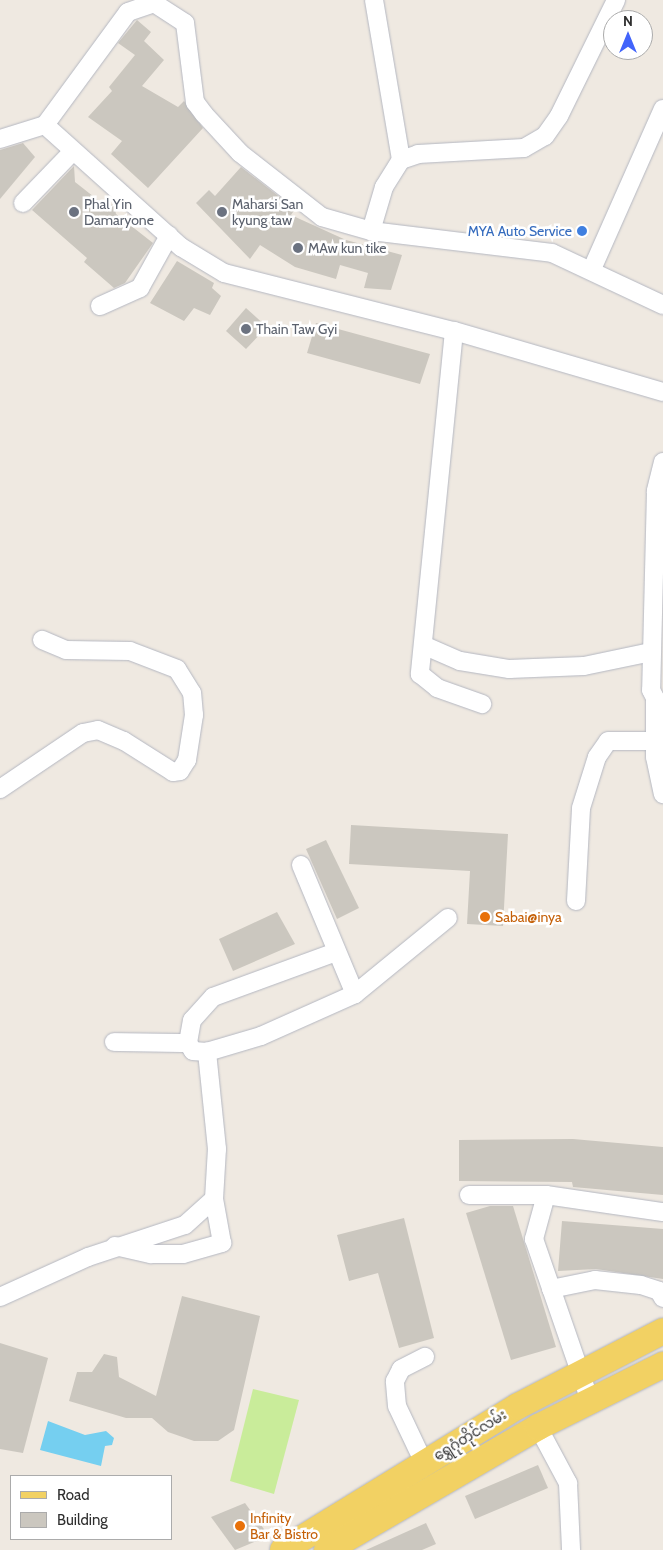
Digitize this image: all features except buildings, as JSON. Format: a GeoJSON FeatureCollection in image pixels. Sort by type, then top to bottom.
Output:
{"type":"FeatureCollection","features":[{"type":"Feature","properties":{"kind":"main road","name":"ရွှေဂုံတိုင်လမ်း"},"geometry":{"type":"LineString","coordinates":[[283,1550],[424,1463],[579,1372],[663,1331]]}},
{"type":"Feature","properties":{"kind":"main road","name":"ရွှေဂုံတိုင်လမ်း"},"geometry":{"type":"LineString","coordinates":[[327,1550],[538,1427],[663,1365]]}},
{"type":"Feature","properties":{"kind":"street"},"geometry":{"type":"LineString","coordinates":[[374,0],[401,160]]}},
{"type":"Feature","properties":{"kind":"street"},"geometry":{"type":"LineString","coordinates":[[371,231],[384,187],[401,160],[418,154],[524,148],[545,136],[560,116],[616,0]]}},
{"type":"Feature","properties":{"kind":"street"},"geometry":{"type":"LineString","coordinates":[[0,139],[45,125],[128,12],[155,1],[185,23],[193,53],[195,102],[240,153],[322,217],[371,231],[534,249],[592,269],[663,305]]}},
{"type":"Feature","properties":{"kind":"street"},"geometry":{"type":"LineString","coordinates":[[592,269],[663,109]]}},
{"type":"Feature","properties":{"kind":"street"},"geometry":{"type":"LineString","coordinates":[[45,125],[169,236],[224,273],[454,331],[663,392]]}},
{"type":"Feature","properties":{"kind":"street"},"geometry":{"type":"LineString","coordinates":[[23,203],[73,151]]}},
{"type":"Feature","properties":{"kind":"street"},"geometry":{"type":"LineString","coordinates":[[100,306],[140,288],[169,236]]}},
{"type":"Feature","properties":{"kind":"street"},"geometry":{"type":"LineString","coordinates":[[454,331],[420,674],[437,688],[482,704]]}},
{"type":"Feature","properties":{"kind":"street"},"geometry":{"type":"LineString","coordinates":[[663,462],[656,491],[651,652],[659,699],[655,741],[663,794]]}},
{"type":"Feature","properties":{"kind":"street"},"geometry":{"type":"LineString","coordinates":[[0,789],[83,733],[98,730],[124,741],[173,772],[180,771],[188,760],[192,700],[177,669],[130,651],[66,650],[42,640]]}},
{"type":"Feature","properties":{"kind":"street"},"geometry":{"type":"LineString","coordinates":[[423,645],[460,661],[509,669],[584,666],[651,652]]}},
{"type":"Feature","properties":{"kind":"street"},"geometry":{"type":"LineString","coordinates":[[576,901],[581,808],[597,756],[608,741],[655,741]]}},
{"type":"Feature","properties":{"kind":"street"},"geometry":{"type":"LineString","coordinates":[[301,865],[354,994]]}},
{"type":"Feature","properties":{"kind":"street"},"geometry":{"type":"LineString","coordinates":[[336,952],[213,997],[192,1020],[188,1043],[193,1051],[207,1052],[261,1036],[354,994],[448,918]]}},
{"type":"Feature","properties":{"kind":"street"},"geometry":{"type":"LineString","coordinates":[[114,1042],[188,1043]]}},
{"type":"Feature","properties":{"kind":"street"},"geometry":{"type":"LineString","coordinates":[[115,1246],[151,1254],[216,1247],[223,1233],[214,1198],[217,1150],[207,1052]]}},
{"type":"Feature","properties":{"kind":"street"},"geometry":{"type":"LineString","coordinates":[[469,1195],[546,1195],[663,1212]]}},
{"type":"Feature","properties":{"kind":"street"},"geometry":{"type":"LineString","coordinates":[[546,1195],[534,1239],[590,1401]]}},
{"type":"Feature","properties":{"kind":"street"},"geometry":{"type":"LineString","coordinates":[[0,1297],[115,1246],[185,1225],[214,1198]]}},
{"type":"Feature","properties":{"kind":"street"},"geometry":{"type":"LineString","coordinates":[[551,1289],[595,1280],[642,1285],[659,1291],[663,1298]]}},
{"type":"Feature","properties":{"kind":"street"},"geometry":{"type":"LineString","coordinates":[[424,1463],[398,1406],[394,1381],[401,1369],[425,1357]]}},
{"type":"Feature","properties":{"kind":"street"},"geometry":{"type":"LineString","coordinates":[[538,1427],[568,1483],[571,1550]]}},
{"type":"Feature","properties":{"kind":"green space"},"geometry":{"type":"Polygon","coordinates":[[[253,1389],[299,1400],[274,1494],[230,1481],[253,1389]]]}},
{"type":"Feature","properties":{"kind":"water"},"geometry":{"type":"Polygon","coordinates":[[[48,1421],[85,1435],[106,1431],[114,1438],[112,1445],[105,1446],[101,1466],[40,1450],[48,1421]]]}},
{"type":"Feature","properties":{"kind":"place","name":"Phal Yin Damaryone"},"geometry":{"type":"Point","coordinates":[74,212]}},
{"type":"Feature","properties":{"kind":"place","name":"Maharsi San kyung taw"},"geometry":{"type":"Point","coordinates":[222,212]}},
{"type":"Feature","properties":{"kind":"place","name":"MYA Auto Service"},"geometry":{"type":"Point","coordinates":[582,231]}},
{"type":"Feature","properties":{"kind":"place","name":"MAw kun tike"},"geometry":{"type":"Point","coordinates":[298,248]}},
{"type":"Feature","properties":{"kind":"place","name":"Thain Taw Gyi"},"geometry":{"type":"Point","coordinates":[246,329]}},
{"type":"Feature","properties":{"kind":"place","name":"Sabai@inya"},"geometry":{"type":"Point","coordinates":[485,917]}},
{"type":"Feature","properties":{"kind":"place","name":"Infinity Bar & Bistro"},"geometry":{"type":"Point","coordinates":[240,1526]}}]}
